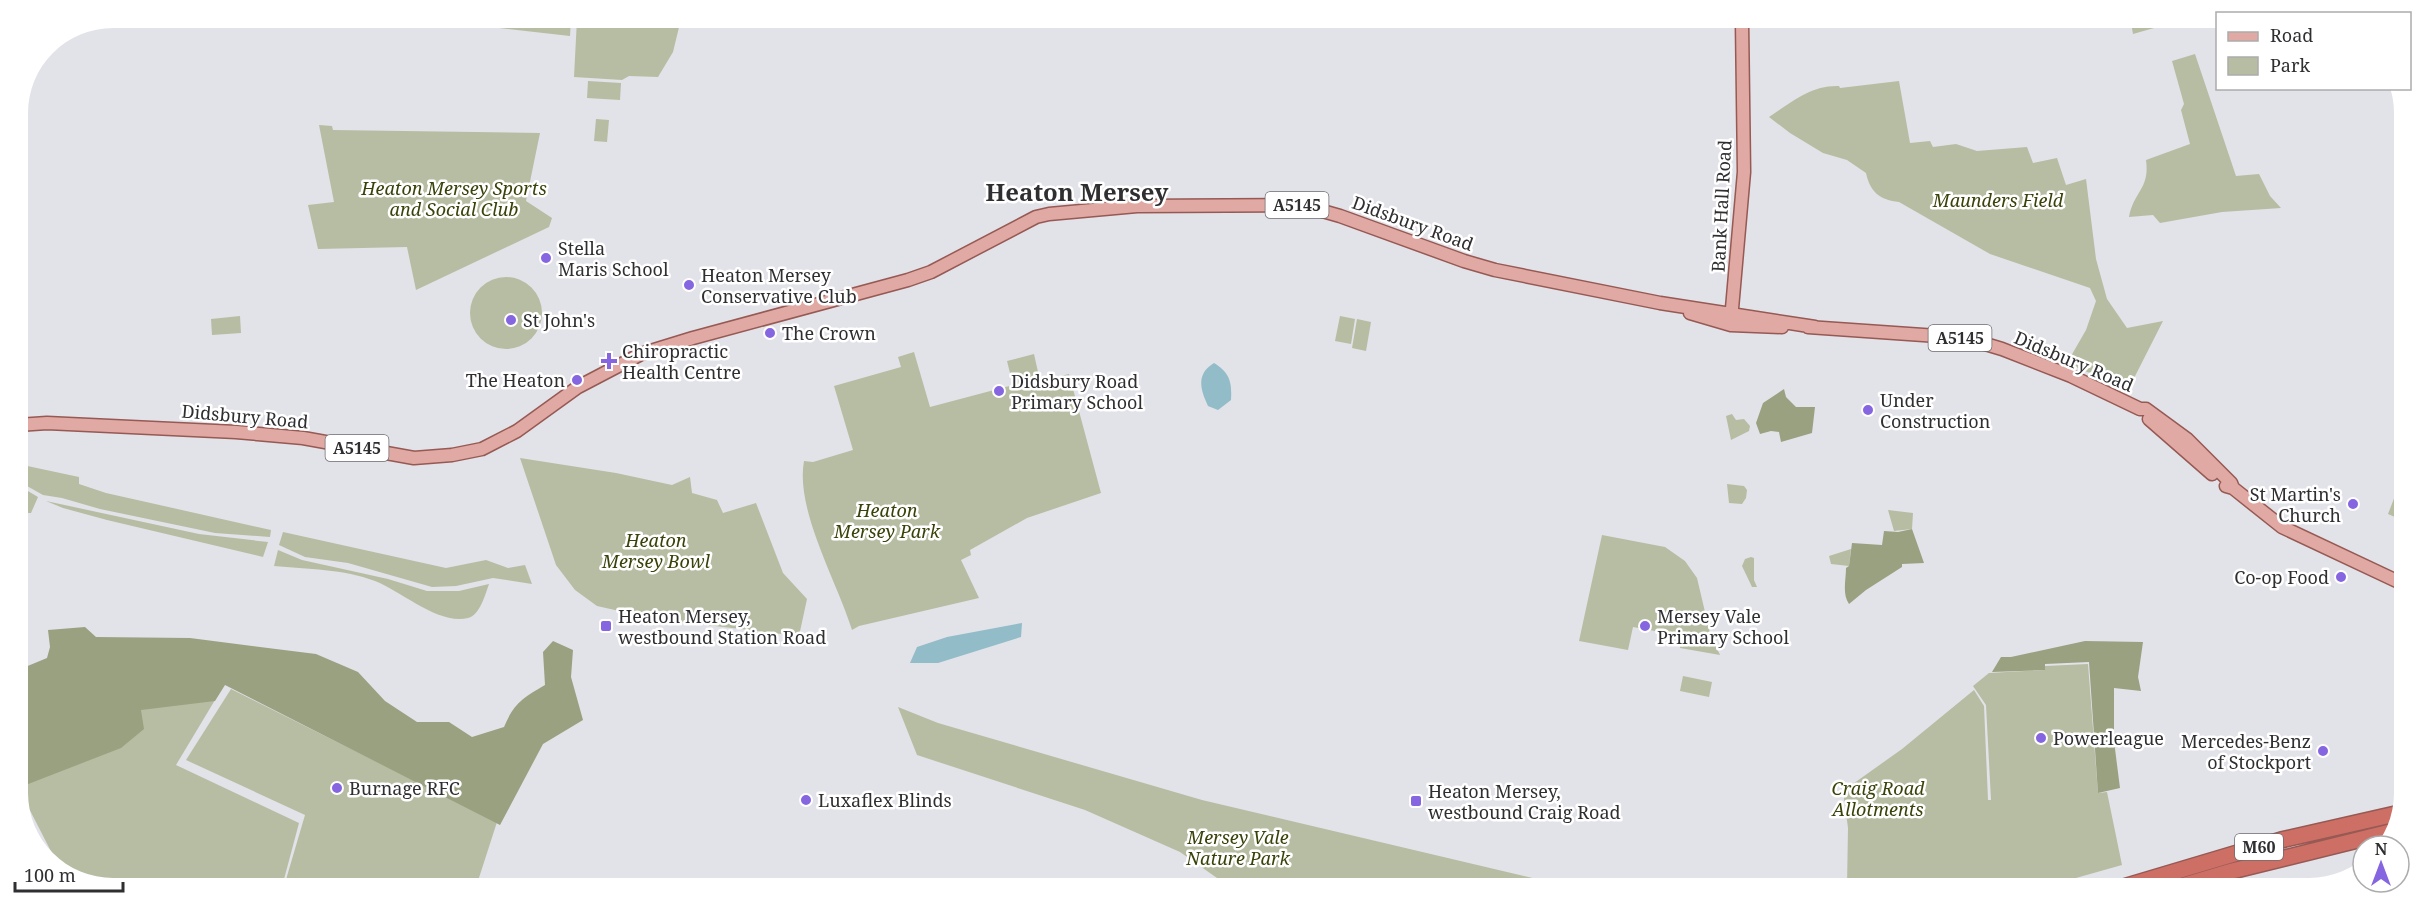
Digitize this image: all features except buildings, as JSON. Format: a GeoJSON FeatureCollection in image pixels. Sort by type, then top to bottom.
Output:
{"type":"FeatureCollection","features":[{"type":"Feature","properties":{"kind":"highway","name":"M60"},"geometry":{"type":"LineString","coordinates":[[2154,878],[2282,840],[2391,815]]}},
{"type":"Feature","properties":{"kind":"highway","name":"M60"},"geometry":{"type":"LineString","coordinates":[[2209,878],[2384,834]]}},
{"type":"Feature","properties":{"kind":"main road","name":"Bank Hall Road"},"geometry":{"type":"LineString","coordinates":[[1731,319],[1744,172],[1742,28]]}},
{"type":"Feature","properties":{"kind":"main road","name":"Didsbury Road"},"geometry":{"type":"LineString","coordinates":[[28,424],[59,423],[236,432],[303,438],[414,458],[462,453],[482,449],[518,431],[578,387],[642,354],[908,280],[931,272],[1036,217],[1137,206],[1243,204],[1305,206],[1340,216],[1468,263],[1660,303],[1714,322],[1749,315],[1815,327]]}},
{"type":"Feature","properties":{"kind":"main road","name":"Bank Hall Road"},"geometry":{"type":"LineString","coordinates":[[1735,287],[1737,303],[1749,315]]}},
{"type":"Feature","properties":{"kind":"main road","name":"Didsbury Road"},"geometry":{"type":"LineString","coordinates":[[1731,319],[1972,340],[2071,376],[2140,409],[2142,414],[2223,484],[2233,488],[2282,527],[2394,579]]}},
{"type":"Feature","properties":{"kind":"green space"},"geometry":{"type":"Polygon","coordinates":[[[500,28],[570,28],[570,36],[500,28]]]}},
{"type":"Feature","properties":{"kind":"green space"},"geometry":{"type":"Polygon","coordinates":[[[577,28],[679,28],[673,52],[658,77],[629,76],[622,80],[574,77],[577,28]]]}},
{"type":"Feature","properties":{"kind":"green space"},"geometry":{"type":"Polygon","coordinates":[[[2132,28],[2154,28],[2133,34],[2132,28]]]}},
{"type":"Feature","properties":{"kind":"green space"},"geometry":{"type":"Polygon","coordinates":[[[2195,54],[2236,176],[2259,174],[2270,196],[2281,208],[2222,212],[2160,223],[2153,215],[2129,217],[2134,201],[2144,184],[2147,170],[2146,160],[2190,144],[2181,110],[2184,104],[2172,61],[2195,54]]]}},
{"type":"Feature","properties":{"kind":"green space"},"geometry":{"type":"Polygon","coordinates":[[[588,81],[621,83],[620,100],[587,98],[588,81]]]}},
{"type":"Feature","properties":{"kind":"green space","name":"Maunders Field"},"geometry":{"type":"Polygon","coordinates":[[[1899,81],[1910,143],[1930,141],[1933,147],[1956,144],[1977,151],[2027,147],[2033,163],[2057,158],[2066,185],[2086,179],[2096,259],[2107,299],[2127,328],[2163,321],[2128,390],[2067,363],[2086,330],[2096,301],[2090,288],[1990,254],[1899,202],[1881,197],[1873,190],[1866,173],[1847,160],[1823,153],[1769,117],[1819,88],[1839,86],[1840,88],[1899,81]]]}},
{"type":"Feature","properties":{"kind":"green space"},"geometry":{"type":"Polygon","coordinates":[[[596,119],[609,120],[607,142],[594,141],[596,119]]]}},
{"type":"Feature","properties":{"kind":"green space","name":"Heaton Mersey Sports and Social Club"},"geometry":{"type":"Polygon","coordinates":[[[319,125],[332,126],[333,130],[540,133],[526,201],[552,218],[549,227],[416,290],[407,247],[318,249],[308,205],[334,202],[319,125]]]}},
{"type":"Feature","properties":{"kind":"green space"},"geometry":{"type":"Polygon","coordinates":[[[513,277],[532,287],[540,299],[542,313],[540,327],[532,339],[520,347],[499,349],[480,339],[472,327],[470,306],[480,287],[492,279],[513,277]]]}},
{"type":"Feature","properties":{"kind":"green space"},"geometry":{"type":"Polygon","coordinates":[[[240,316],[241,333],[212,335],[211,319],[240,316]]]}},
{"type":"Feature","properties":{"kind":"green space"},"geometry":{"type":"Polygon","coordinates":[[[1340,316],[1355,319],[1351,344],[1335,341],[1340,316]]]}},
{"type":"Feature","properties":{"kind":"green space"},"geometry":{"type":"Polygon","coordinates":[[[1357,319],[1371,322],[1366,351],[1352,348],[1357,319]]]}},
{"type":"Feature","properties":{"kind":"green space","name":"Heaton Mersey Park"},"geometry":{"type":"Polygon","coordinates":[[[914,352],[930,407],[1013,385],[1007,361],[1034,354],[1040,381],[1069,374],[1101,493],[1027,518],[970,550],[971,555],[961,560],[979,598],[859,626],[852,630],[811,523],[803,480],[804,461],[813,462],[853,450],[834,386],[901,367],[898,357],[914,352]]]}},
{"type":"Feature","properties":{"kind":"green space"},"geometry":{"type":"Polygon","coordinates":[[[1784,389],[1786,397],[1796,407],[1815,407],[1812,433],[1781,442],[1779,432],[1771,431],[1760,434],[1756,423],[1763,403],[1784,389]]]}},
{"type":"Feature","properties":{"kind":"green space"},"geometry":{"type":"Polygon","coordinates":[[[1732,414],[1736,420],[1744,419],[1750,426],[1749,431],[1731,440],[1726,416],[1732,414]]]}},
{"type":"Feature","properties":{"kind":"green space","name":"Heaton Mersey Bowl"},"geometry":{"type":"Polygon","coordinates":[[[520,458],[616,473],[672,485],[690,477],[692,493],[717,500],[723,513],[756,503],[783,573],[807,599],[799,636],[655,619],[597,606],[575,590],[556,565],[520,458]]]}},
{"type":"Feature","properties":{"kind":"green space"},"geometry":{"type":"Polygon","coordinates":[[[29,466],[79,477],[79,484],[106,493],[271,530],[270,537],[215,533],[43,495],[29,487],[29,466]]]}},
{"type":"Feature","properties":{"kind":"green space"},"geometry":{"type":"Polygon","coordinates":[[[1727,484],[1744,486],[1747,490],[1742,504],[1729,503],[1727,484]]]}},
{"type":"Feature","properties":{"kind":"green space"},"geometry":{"type":"Polygon","coordinates":[[[29,491],[38,497],[31,513],[29,513],[29,491]]]}},
{"type":"Feature","properties":{"kind":"green space"},"geometry":{"type":"Polygon","coordinates":[[[2394,499],[2394,517],[2388,514],[2394,499]]]}},
{"type":"Feature","properties":{"kind":"green space"},"geometry":{"type":"Polygon","coordinates":[[[46,501],[199,534],[268,542],[263,557],[107,520],[46,501]]]}},
{"type":"Feature","properties":{"kind":"green space"},"geometry":{"type":"Polygon","coordinates":[[[1888,510],[1913,513],[1912,529],[1894,531],[1888,510]]]}},
{"type":"Feature","properties":{"kind":"green space"},"geometry":{"type":"Polygon","coordinates":[[[1912,529],[1924,563],[1902,564],[1902,567],[1849,604],[1845,582],[1852,543],[1882,545],[1884,531],[1898,532],[1912,529]]]}},
{"type":"Feature","properties":{"kind":"green space"},"geometry":{"type":"Polygon","coordinates":[[[283,532],[446,568],[486,560],[508,568],[525,565],[532,584],[493,578],[456,586],[432,587],[348,563],[305,557],[279,545],[283,532]]]}},
{"type":"Feature","properties":{"kind":"green space"},"geometry":{"type":"Polygon","coordinates":[[[1602,535],[1665,547],[1685,561],[1697,578],[1710,633],[1720,655],[1680,648],[1682,636],[1633,627],[1628,650],[1579,641],[1602,535]]]}},
{"type":"Feature","properties":{"kind":"green space"},"geometry":{"type":"Polygon","coordinates":[[[1851,549],[1849,566],[1831,564],[1829,556],[1851,549]]]}},
{"type":"Feature","properties":{"kind":"green space"},"geometry":{"type":"Polygon","coordinates":[[[278,550],[302,560],[388,579],[427,591],[459,591],[489,584],[476,613],[468,618],[457,619],[433,612],[386,586],[363,577],[325,570],[274,566],[278,550]]]}},
{"type":"Feature","properties":{"kind":"green space"},"geometry":{"type":"Polygon","coordinates":[[[1754,558],[1754,580],[1757,587],[1752,587],[1742,566],[1745,559],[1754,558]]]}},
{"type":"Feature","properties":{"kind":"green space"},"geometry":{"type":"Polygon","coordinates":[[[85,627],[96,637],[190,638],[316,654],[358,672],[385,701],[417,722],[449,722],[472,737],[504,727],[520,702],[545,685],[543,652],[553,641],[573,650],[571,677],[583,720],[543,744],[500,825],[225,685],[215,701],[141,710],[144,729],[121,748],[29,784],[29,666],[47,658],[50,647],[48,630],[85,627]]]}},
{"type":"Feature","properties":{"kind":"green space"},"geometry":{"type":"Polygon","coordinates":[[[2085,641],[2143,642],[2138,677],[2141,691],[2114,688],[2114,741],[2120,788],[2098,793],[2089,662],[2045,664],[2045,670],[1992,672],[2001,657],[2011,657],[2085,641]]]}},
{"type":"Feature","properties":{"kind":"green space","name":"Craig Road Allotments"},"geometry":{"type":"Polygon","coordinates":[[[2088,664],[2098,793],[2107,792],[2122,865],[2076,878],[1847,878],[1848,828],[1843,791],[1902,749],[1974,690],[1984,706],[1988,800],[1991,800],[1986,705],[1973,686],[1989,673],[2045,670],[2045,666],[2088,664]]]}},
{"type":"Feature","properties":{"kind":"green space"},"geometry":{"type":"Polygon","coordinates":[[[112,676],[224,685],[176,765],[299,823],[284,878],[113,878],[76,869],[53,853],[31,812],[29,774],[112,676]]]}},
{"type":"Feature","properties":{"kind":"green space"},"geometry":{"type":"Polygon","coordinates":[[[1683,676],[1712,682],[1709,697],[1680,691],[1683,676]]]}},
{"type":"Feature","properties":{"kind":"green space","name":"Burnage RFC"},"geometry":{"type":"Polygon","coordinates":[[[231,689],[497,822],[479,878],[286,878],[305,815],[186,760],[231,689]]]}},
{"type":"Feature","properties":{"kind":"green space","name":"Mersey Vale Nature Park"},"geometry":{"type":"Polygon","coordinates":[[[898,707],[938,723],[1202,800],[1532,878],[1217,878],[1180,852],[1085,810],[917,755],[898,707]]]}},
{"type":"Feature","properties":{"kind":"water"},"geometry":{"type":"Polygon","coordinates":[[[1214,363],[1227,374],[1231,388],[1231,400],[1218,410],[1208,406],[1201,382],[1204,372],[1214,363]]]}},
{"type":"Feature","properties":{"kind":"water"},"geometry":{"type":"Polygon","coordinates":[[[1022,623],[1021,637],[938,663],[910,663],[917,647],[947,637],[1022,623]]]}},
{"type":"Feature","properties":{"kind":"place","name":"Stella Maris School"},"geometry":{"type":"Point","coordinates":[546,258]}},
{"type":"Feature","properties":{"kind":"place","name":"Heaton Mersey Conservative Club"},"geometry":{"type":"Point","coordinates":[689,285]}},
{"type":"Feature","properties":{"kind":"place","name":"St John's"},"geometry":{"type":"Point","coordinates":[511,320]}},
{"type":"Feature","properties":{"kind":"place","name":"The Crown"},"geometry":{"type":"Point","coordinates":[770,333]}},
{"type":"Feature","properties":{"kind":"place","name":"Chiropractic Health Centre"},"geometry":{"type":"Point","coordinates":[609,361]}},
{"type":"Feature","properties":{"kind":"place","name":"The Heaton"},"geometry":{"type":"Point","coordinates":[577,380]}},
{"type":"Feature","properties":{"kind":"place","name":"Didsbury Road Primary School"},"geometry":{"type":"Point","coordinates":[999,391]}},
{"type":"Feature","properties":{"kind":"place","name":"Under Construction"},"geometry":{"type":"Point","coordinates":[1868,410]}},
{"type":"Feature","properties":{"kind":"place","name":"St Martin's Church"},"geometry":{"type":"Point","coordinates":[2353,504]}},
{"type":"Feature","properties":{"kind":"place","name":"Co-op Food"},"geometry":{"type":"Point","coordinates":[2341,577]}},
{"type":"Feature","properties":{"kind":"place","name":"Heaton Mersey, westbound Station Road"},"geometry":{"type":"Point","coordinates":[606,626]}},
{"type":"Feature","properties":{"kind":"place","name":"Mersey Vale Primary School"},"geometry":{"type":"Point","coordinates":[1645,626]}},
{"type":"Feature","properties":{"kind":"place","name":"Powerleague"},"geometry":{"type":"Point","coordinates":[2041,738]}},
{"type":"Feature","properties":{"kind":"place","name":"Mercedes-Benz of Stockport"},"geometry":{"type":"Point","coordinates":[2323,751]}},
{"type":"Feature","properties":{"kind":"place","name":"Burnage RFC"},"geometry":{"type":"Point","coordinates":[337,788]}},
{"type":"Feature","properties":{"kind":"place","name":"Luxaflex Blinds"},"geometry":{"type":"Point","coordinates":[806,800]}},
{"type":"Feature","properties":{"kind":"place","name":"Heaton Mersey, westbound Craig Road"},"geometry":{"type":"Point","coordinates":[1416,801]}},
{"type":"Feature","properties":{"kind":"district","name":"Heaton Mersey"},"geometry":{"type":"Point","coordinates":[1077,191]}}]}
